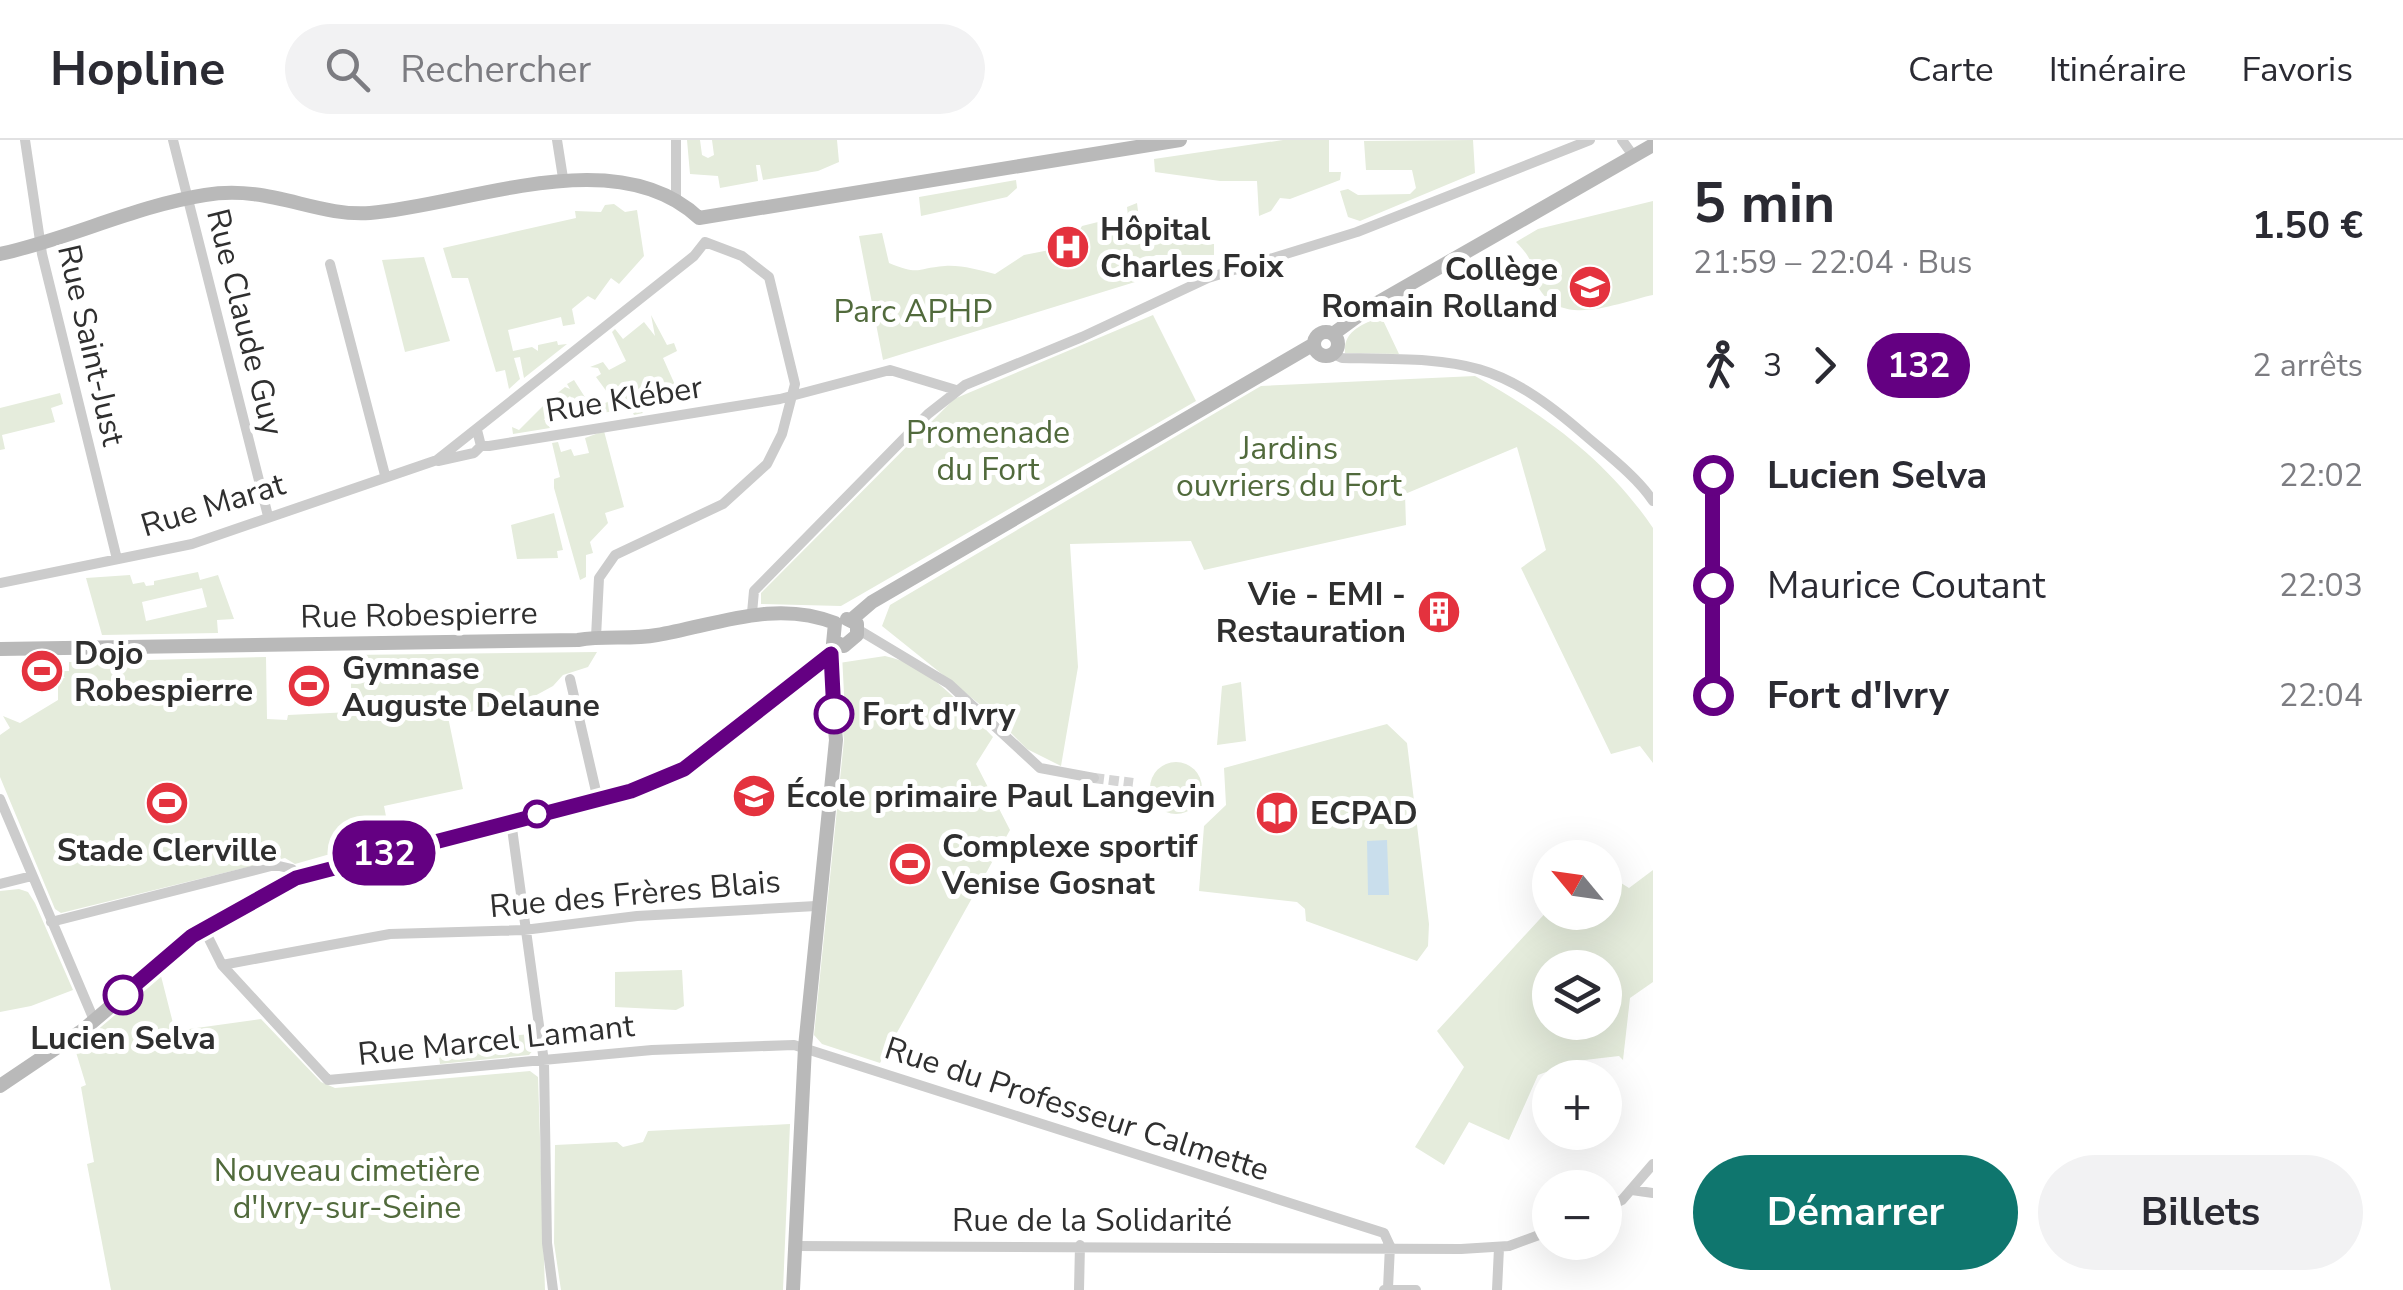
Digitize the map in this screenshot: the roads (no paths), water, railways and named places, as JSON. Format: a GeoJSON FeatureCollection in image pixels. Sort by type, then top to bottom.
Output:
{"type":"FeatureCollection","features":[{"type":"Feature","properties":{"kind":"main road"},"geometry":{"type":"LineString","coordinates":[[0,254],[189,198],[230,191],[272,194],[369,213],[562,178],[606,177],[676,200],[698,218],[1180,140]]}},
{"type":"Feature","properties":{"kind":"main road"},"geometry":{"type":"LineString","coordinates":[[0,1086],[94,1020],[204,929],[296,878],[598,800],[684,769],[833,648],[848,644],[855,625],[872,602],[1314,344],[1323,332],[1334,334],[1370,306],[1650,142]]}},
{"type":"Feature","properties":{"kind":"main road"},"geometry":{"type":"LineString","coordinates":[[1314,344],[1322,356],[1333,354],[1338,344],[1334,334]]}},
{"type":"Feature","properties":{"kind":"main road","name":"Rue Robespierre"},"geometry":{"type":"LineString","coordinates":[[0,649],[300,647],[659,635],[752,614],[812,614],[834,624]]}},
{"type":"Feature","properties":{"kind":"main road"},"geometry":{"type":"LineString","coordinates":[[793,1290],[805,1046],[816,906],[836,740],[834,624],[841,618],[855,625]]}},
{"type":"Feature","properties":{"kind":"street","name":"Rue Saint-Just"},"geometry":{"type":"LineString","coordinates":[[24,140],[41,244],[116,559]]}},
{"type":"Feature","properties":{"kind":"street","name":"Rue Claude Guy"},"geometry":{"type":"LineString","coordinates":[[173,140],[268,516]]}},
{"type":"Feature","properties":{"kind":"street"},"geometry":{"type":"LineString","coordinates":[[557,140],[562,178]]}},
{"type":"Feature","properties":{"kind":"street"},"geometry":{"type":"LineString","coordinates":[[676,140],[676,200]]}},
{"type":"Feature","properties":{"kind":"street"},"geometry":{"type":"LineString","coordinates":[[752,614],[754,591],[956,390],[1208,278],[1358,232],[1590,140]]}},
{"type":"Feature","properties":{"kind":"street"},"geometry":{"type":"LineString","coordinates":[[1622,140],[1632,154]]}},
{"type":"Feature","properties":{"kind":"street"},"geometry":{"type":"LineString","coordinates":[[596,637],[597,587],[604,567],[634,544],[678,528],[724,504],[750,482],[774,449],[792,397],[795,384],[770,277],[742,256],[704,242],[698,218]]}},
{"type":"Feature","properties":{"kind":"street","name":"Rue Marat"},"geometry":{"type":"LineString","coordinates":[[436,460],[694,256],[704,242]]}},
{"type":"Feature","properties":{"kind":"street"},"geometry":{"type":"LineString","coordinates":[[330,264],[385,475]]}},
{"type":"Feature","properties":{"kind":"street"},"geometry":{"type":"LineString","coordinates":[[1333,354],[1342,358],[1440,360],[1496,372],[1552,405],[1653,501]]}},
{"type":"Feature","properties":{"kind":"street","name":"Rue Kléber"},"geometry":{"type":"LineString","coordinates":[[481,446],[792,397],[890,370],[956,390]]}},
{"type":"Feature","properties":{"kind":"street"},"geometry":{"type":"LineString","coordinates":[[477,430],[481,446]]}},
{"type":"Feature","properties":{"kind":"street","name":"Rue Marat"},"geometry":{"type":"LineString","coordinates":[[0,583],[192,544],[385,475],[474,453],[481,446]]}},
{"type":"Feature","properties":{"kind":"street"},"geometry":{"type":"LineString","coordinates":[[855,625],[949,684],[1040,768],[1094,778]]}},
{"type":"Feature","properties":{"kind":"street"},"geometry":{"type":"LineString","coordinates":[[570,679],[598,800]]}},
{"type":"Feature","properties":{"kind":"street"},"geometry":{"type":"LineString","coordinates":[[0,799],[94,1020]]}},
{"type":"Feature","properties":{"kind":"street"},"geometry":{"type":"LineString","coordinates":[[511,820],[544,1062],[547,1243],[552,1290]]}},
{"type":"Feature","properties":{"kind":"street"},"geometry":{"type":"LineString","coordinates":[[51,922],[275,865],[292,869],[296,878]]}},
{"type":"Feature","properties":{"kind":"street"},"geometry":{"type":"LineString","coordinates":[[0,884],[32,876]]}},
{"type":"Feature","properties":{"kind":"street","name":"Rue des Frères Blais"},"geometry":{"type":"LineString","coordinates":[[222,965],[390,934],[524,930],[637,916],[816,906]]}},
{"type":"Feature","properties":{"kind":"street","name":"Rue Marcel Lamant"},"geometry":{"type":"LineString","coordinates":[[204,929],[222,965],[328,1080],[652,1050],[805,1046]]}},
{"type":"Feature","properties":{"kind":"street","name":"Rue du Professeur Calmette"},"geometry":{"type":"LineString","coordinates":[[805,1046],[1384,1233],[1390,1246]]}},
{"type":"Feature","properties":{"kind":"street"},"geometry":{"type":"LineString","coordinates":[[1622,1197],[1653,1164]]}},
{"type":"Feature","properties":{"kind":"street"},"geometry":{"type":"LineString","coordinates":[[1632,1190],[1653,1194]]}},
{"type":"Feature","properties":{"kind":"street"},"geometry":{"type":"LineString","coordinates":[[1335,1218],[1346,1240]]}},
{"type":"Feature","properties":{"kind":"street"},"geometry":{"type":"LineString","coordinates":[[1346,1240],[1354,1224]]}},
{"type":"Feature","properties":{"kind":"street"},"geometry":{"type":"LineString","coordinates":[[1497,1290],[1498,1248],[1532,1236]]}},
{"type":"Feature","properties":{"kind":"street","name":"Rue de la Solidarité"},"geometry":{"type":"LineString","coordinates":[[794,1246],[1080,1246],[1346,1240],[1390,1246],[1498,1248]]}},
{"type":"Feature","properties":{"kind":"street"},"geometry":{"type":"LineString","coordinates":[[1079,1290],[1080,1246]]}},
{"type":"Feature","properties":{"kind":"street"},"geometry":{"type":"LineString","coordinates":[[1390,1246],[1386,1289],[1416,1290]]}},
{"type":"Feature","properties":{"kind":"water"},"geometry":{"type":"Polygon","coordinates":[[[1387,840],[1389,895],[1368,895],[1367,841],[1387,840]]]}},
{"type":"Feature","properties":{"kind":"tunnel"},"geometry":{"type":"LineString","coordinates":[[1094,778],[1133,783]]}},
{"type":"Feature","properties":{"kind":"place","name":"Hôpital Charles Foix"},"geometry":{"type":"Point","coordinates":[1068,247]}},
{"type":"Feature","properties":{"kind":"place","name":"Collège Romain Rolland"},"geometry":{"type":"Point","coordinates":[1590,287]}},
{"type":"Feature","properties":{"kind":"place","name":"Vie - EMI - Restauration"},"geometry":{"type":"Point","coordinates":[1439,612]}},
{"type":"Feature","properties":{"kind":"place","name":"Dojo Robespierre"},"geometry":{"type":"Point","coordinates":[42,671]}},
{"type":"Feature","properties":{"kind":"place","name":"Gymnase Auguste Delaune"},"geometry":{"type":"Point","coordinates":[309,686]}},
{"type":"Feature","properties":{"kind":"place","name":"Fort d'Ivry"},"geometry":{"type":"Point","coordinates":[834,714]}},
{"type":"Feature","properties":{"kind":"place","name":"École primaire Paul Langevin"},"geometry":{"type":"Point","coordinates":[754,796]}},
{"type":"Feature","properties":{"kind":"place","name":"Stade Clerville"},"geometry":{"type":"Point","coordinates":[167,803]}},
{"type":"Feature","properties":{"kind":"place","name":"ECPAD"},"geometry":{"type":"Point","coordinates":[1277,813]}},
{"type":"Feature","properties":{"kind":"place","name":"Complexe sportif Venise Gosnat"},"geometry":{"type":"Point","coordinates":[910,864]}},
{"type":"Feature","properties":{"kind":"place","name":"Lucien Selva"},"geometry":{"type":"Point","coordinates":[123,995]}},
{"type":"Feature","properties":{"kind":"park label","name":"Parc APHP"},"geometry":{"type":"Point","coordinates":[913,311]}},
{"type":"Feature","properties":{"kind":"park label","name":"Promenade du Fort"},"geometry":{"type":"Point","coordinates":[988,450]}},
{"type":"Feature","properties":{"kind":"park label","name":"Jardins ouvriers du Fort"},"geometry":{"type":"Point","coordinates":[1289,466]}},
{"type":"Feature","properties":{"kind":"park label","name":"Nouveau cimetière d'Ivry-sur-Seine"},"geometry":{"type":"Point","coordinates":[347,1188]}}]}
